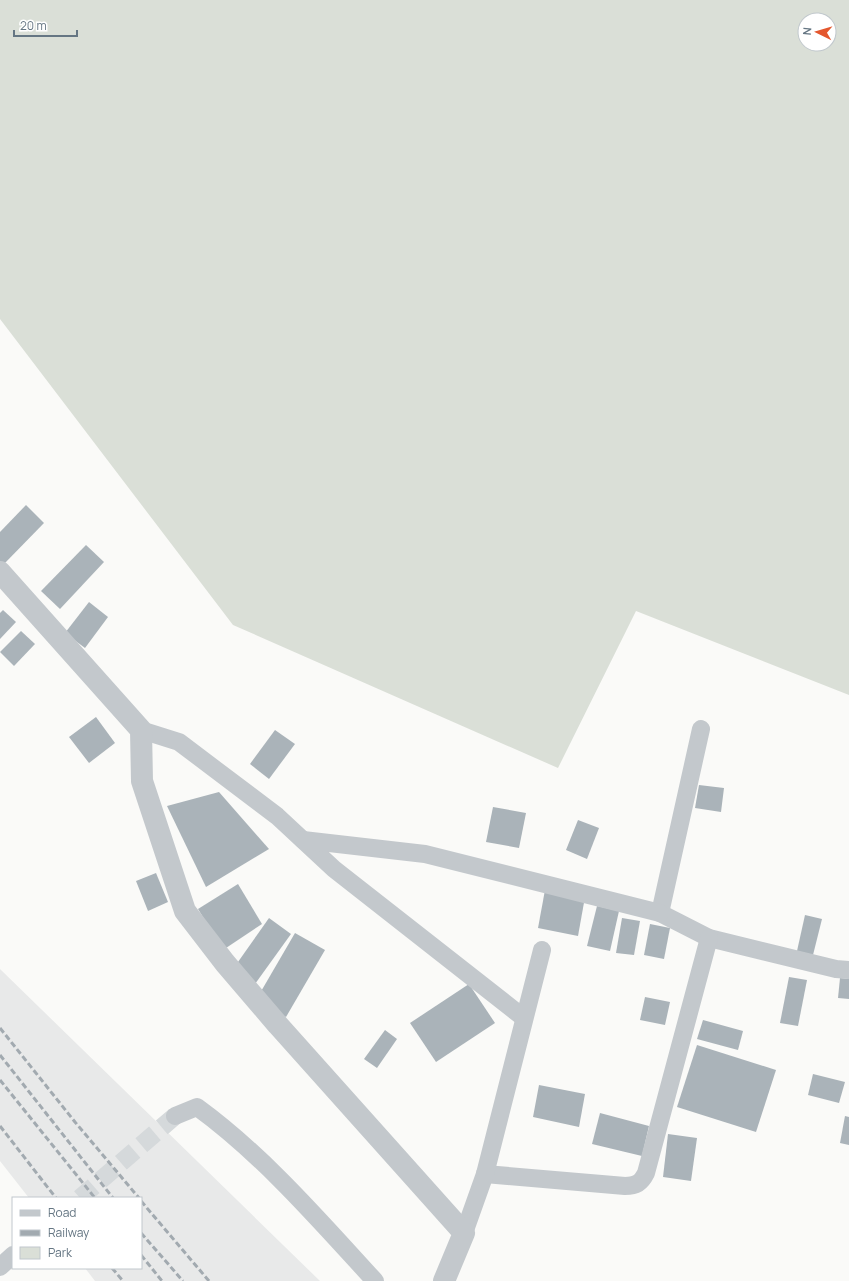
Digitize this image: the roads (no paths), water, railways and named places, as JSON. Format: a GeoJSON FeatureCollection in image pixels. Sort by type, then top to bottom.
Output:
{"type":"FeatureCollection","features":[{"type":"Feature","properties":{"kind":"street"},"geometry":{"type":"LineString","coordinates":[[0,572],[141,730],[179,742],[277,816],[334,869],[524,1018]]}},
{"type":"Feature","properties":{"kind":"street"},"geometry":{"type":"LineString","coordinates":[[660,913],[701,729]]}},
{"type":"Feature","properties":{"kind":"street"},"geometry":{"type":"LineString","coordinates":[[141,730],[142,781],[185,911],[225,963],[278,1025],[464,1233]]}},
{"type":"Feature","properties":{"kind":"street"},"geometry":{"type":"LineString","coordinates":[[303,840],[424,854],[660,913],[709,938],[836,969],[849,970]]}},
{"type":"Feature","properties":{"kind":"street"},"geometry":{"type":"LineString","coordinates":[[485,1174],[625,1186],[635,1186],[643,1180],[709,938]]}},
{"type":"Feature","properties":{"kind":"street"},"geometry":{"type":"LineString","coordinates":[[444,1281],[464,1233],[485,1174],[542,950]]}},
{"type":"Feature","properties":{"kind":"street"},"geometry":{"type":"LineString","coordinates":[[175,1116],[197,1108],[222,1125],[341,1243],[375,1281]]}},
{"type":"Feature","properties":{"kind":"street"},"geometry":{"type":"LineString","coordinates":[[0,1267],[12,1256]]}},
{"type":"Feature","properties":{"kind":"tunnel"},"geometry":{"type":"LineString","coordinates":[[81,1197],[175,1116]]}},
{"type":"Feature","properties":{"kind":"railway"},"geometry":{"type":"LineString","coordinates":[[0,1028],[75,1122],[138,1197]]}},
{"type":"Feature","properties":{"kind":"railway"},"geometry":{"type":"LineString","coordinates":[[0,1055],[112,1197]]}},
{"type":"Feature","properties":{"kind":"railway"},"geometry":{"type":"LineString","coordinates":[[0,1080],[94,1197]]}},
{"type":"Feature","properties":{"kind":"railway"},"geometry":{"type":"LineString","coordinates":[[0,1126],[55,1197]]}},
{"type":"Feature","properties":{"kind":"railway"},"geometry":{"type":"LineString","coordinates":[[142,1202],[209,1281]]}},
{"type":"Feature","properties":{"kind":"railway"},"geometry":{"type":"LineString","coordinates":[[142,1234],[183,1281]]}},
{"type":"Feature","properties":{"kind":"railway"},"geometry":{"type":"LineString","coordinates":[[142,1256],[162,1281]]}},
{"type":"Feature","properties":{"kind":"railway"},"geometry":{"type":"LineString","coordinates":[[113,1269],[123,1281]]}}]}
